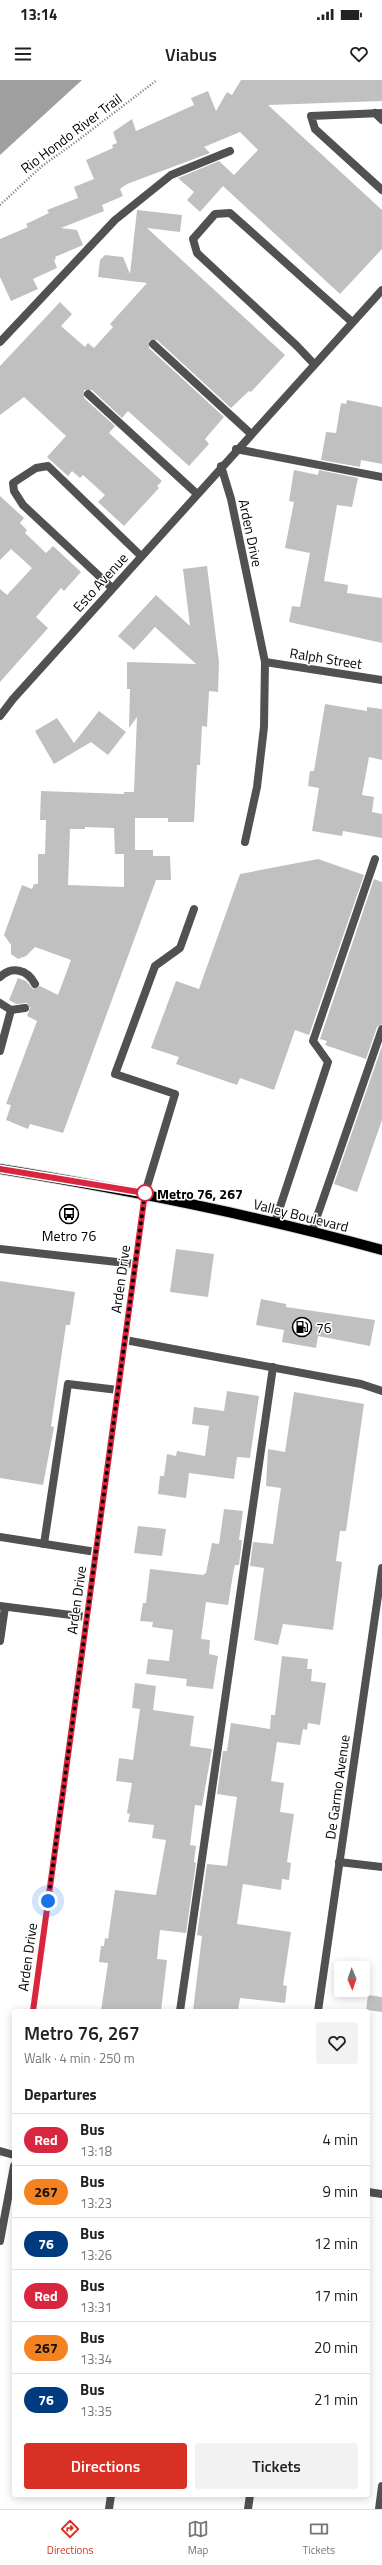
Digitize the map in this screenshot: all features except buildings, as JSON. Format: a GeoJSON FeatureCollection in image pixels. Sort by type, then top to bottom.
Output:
{"type":"FeatureCollection","features":[{"type":"Feature","properties":{"kind":"main road","name":"Valley Boulevard"},"geometry":{"type":"LineString","coordinates":[[0,1169],[145,1193],[276,1222],[382,1250]]}},
{"type":"Feature","properties":{"kind":"street"},"geometry":{"type":"LineString","coordinates":[[382,120],[378,113],[325,114],[311,116],[311,121],[315,129],[382,190]]}},
{"type":"Feature","properties":{"kind":"street"},"geometry":{"type":"LineString","coordinates":[[0,342],[115,220],[171,175],[230,151]]}},
{"type":"Feature","properties":{"kind":"street"},"geometry":{"type":"LineString","coordinates":[[314,364],[297,346],[197,253],[193,239],[215,214],[230,213],[352,322]]}},
{"type":"Feature","properties":{"kind":"street"},"geometry":{"type":"LineString","coordinates":[[221,466],[382,290]]}},
{"type":"Feature","properties":{"kind":"street"},"geometry":{"type":"LineString","coordinates":[[153,344],[250,433]]}},
{"type":"Feature","properties":{"kind":"street"},"geometry":{"type":"LineString","coordinates":[[88,394],[196,493]]}},
{"type":"Feature","properties":{"kind":"street"},"geometry":{"type":"LineString","coordinates":[[236,449],[382,477]]}},
{"type":"Feature","properties":{"kind":"street"},"geometry":{"type":"LineString","coordinates":[[112,588],[23,505],[14,492],[13,483],[36,468],[48,466],[141,556]]}},
{"type":"Feature","properties":{"kind":"street","name":"Esto Avenue"},"geometry":{"type":"LineString","coordinates":[[0,716],[13,699],[221,466]]}},
{"type":"Feature","properties":{"kind":"street","name":"Arden Drive"},"geometry":{"type":"LineString","coordinates":[[221,466],[231,499],[265,662],[264,727],[257,787],[245,842]]}},
{"type":"Feature","properties":{"kind":"street","name":"Ralph Street"},"geometry":{"type":"LineString","coordinates":[[265,662],[382,680]]}},
{"type":"Feature","properties":{"kind":"street"},"geometry":{"type":"LineString","coordinates":[[276,1222],[328,1062],[313,1041],[376,859]]}},
{"type":"Feature","properties":{"kind":"street","name":"Arden Drive"},"geometry":{"type":"LineString","coordinates":[[33,2009],[145,1193],[175,1094],[115,1074],[155,966],[180,948],[194,908]]}},
{"type":"Feature","properties":{"kind":"street"},"geometry":{"type":"LineString","coordinates":[[0,977],[6,972],[20,970],[31,977],[35,984]]}},
{"type":"Feature","properties":{"kind":"street"},"geometry":{"type":"LineString","coordinates":[[0,1003],[11,1010],[25,1008]]}},
{"type":"Feature","properties":{"kind":"street"},"geometry":{"type":"LineString","coordinates":[[0,1051],[11,1010]]}},
{"type":"Feature","properties":{"kind":"street"},"geometry":{"type":"LineString","coordinates":[[312,1231],[382,1029]]}},
{"type":"Feature","properties":{"kind":"street"},"geometry":{"type":"LineString","coordinates":[[0,1249],[135,1264]]}},
{"type":"Feature","properties":{"kind":"street"},"geometry":{"type":"LineString","coordinates":[[125,1340],[361,1384],[382,1391]]}},
{"type":"Feature","properties":{"kind":"street"},"geometry":{"type":"LineString","coordinates":[[180,2009],[273,1367]]}},
{"type":"Feature","properties":{"kind":"street"},"geometry":{"type":"LineString","coordinates":[[44,1544],[68,1384],[118,1390]]}},
{"type":"Feature","properties":{"kind":"street"},"geometry":{"type":"LineString","coordinates":[[0,1537],[96,1552]]}},
{"type":"Feature","properties":{"kind":"street","name":"De Garmo Avenue"},"geometry":{"type":"LineString","coordinates":[[318,2009],[382,1568]]}},
{"type":"Feature","properties":{"kind":"street"},"geometry":{"type":"LineString","coordinates":[[0,1641],[2,1606],[87,1617]]}},
{"type":"Feature","properties":{"kind":"street"},"geometry":{"type":"LineString","coordinates":[[339,1862],[382,1867]]}},
{"type":"Feature","properties":{"kind":"street"},"geometry":{"type":"LineString","coordinates":[[0,2151],[12,2154]]}},
{"type":"Feature","properties":{"kind":"street"},"geometry":{"type":"LineString","coordinates":[[0,2241],[12,2177]]}},
{"type":"Feature","properties":{"kind":"street"},"geometry":{"type":"LineString","coordinates":[[370,2192],[382,2194]]}},
{"type":"Feature","properties":{"kind":"street"},"geometry":{"type":"LineString","coordinates":[[379,2509],[382,2486]]}},
{"type":"Feature","properties":{"kind":"street"},"geometry":{"type":"LineString","coordinates":[[109,2509],[111,2497]]}},
{"type":"Feature","properties":{"kind":"street"},"geometry":{"type":"LineString","coordinates":[[248,2509],[250,2497]]}},
{"type":"Feature","properties":{"kind":"path","name":"Rio Hondo River Trail"},"geometry":{"type":"LineString","coordinates":[[0,205],[42,166],[157,80]]}},
{"type":"Feature","properties":{"kind":"shaded area"},"geometry":{"type":"Polygon","coordinates":[[[0,80],[82,80],[0,155],[0,80]]]}},
{"type":"Feature","properties":{"kind":"bus line","name":"Red"},"geometry":{"type":"LineString","coordinates":[[0,1169],[145,1193],[33,2009]]}},
{"type":"Feature","properties":{"kind":"place","name":"Metro 76, 267"},"geometry":{"type":"Point","coordinates":[145,1193]}},
{"type":"Feature","properties":{"kind":"place","name":"Metro 76"},"geometry":{"type":"Point","coordinates":[69,1214]}},
{"type":"Feature","properties":{"kind":"place","name":"76"},"geometry":{"type":"Point","coordinates":[302,1327]}},
{"type":"Feature","properties":{"kind":"route"},"geometry":{"type":"LineString","coordinates":[[48,1901],[145,1193]]}}]}
